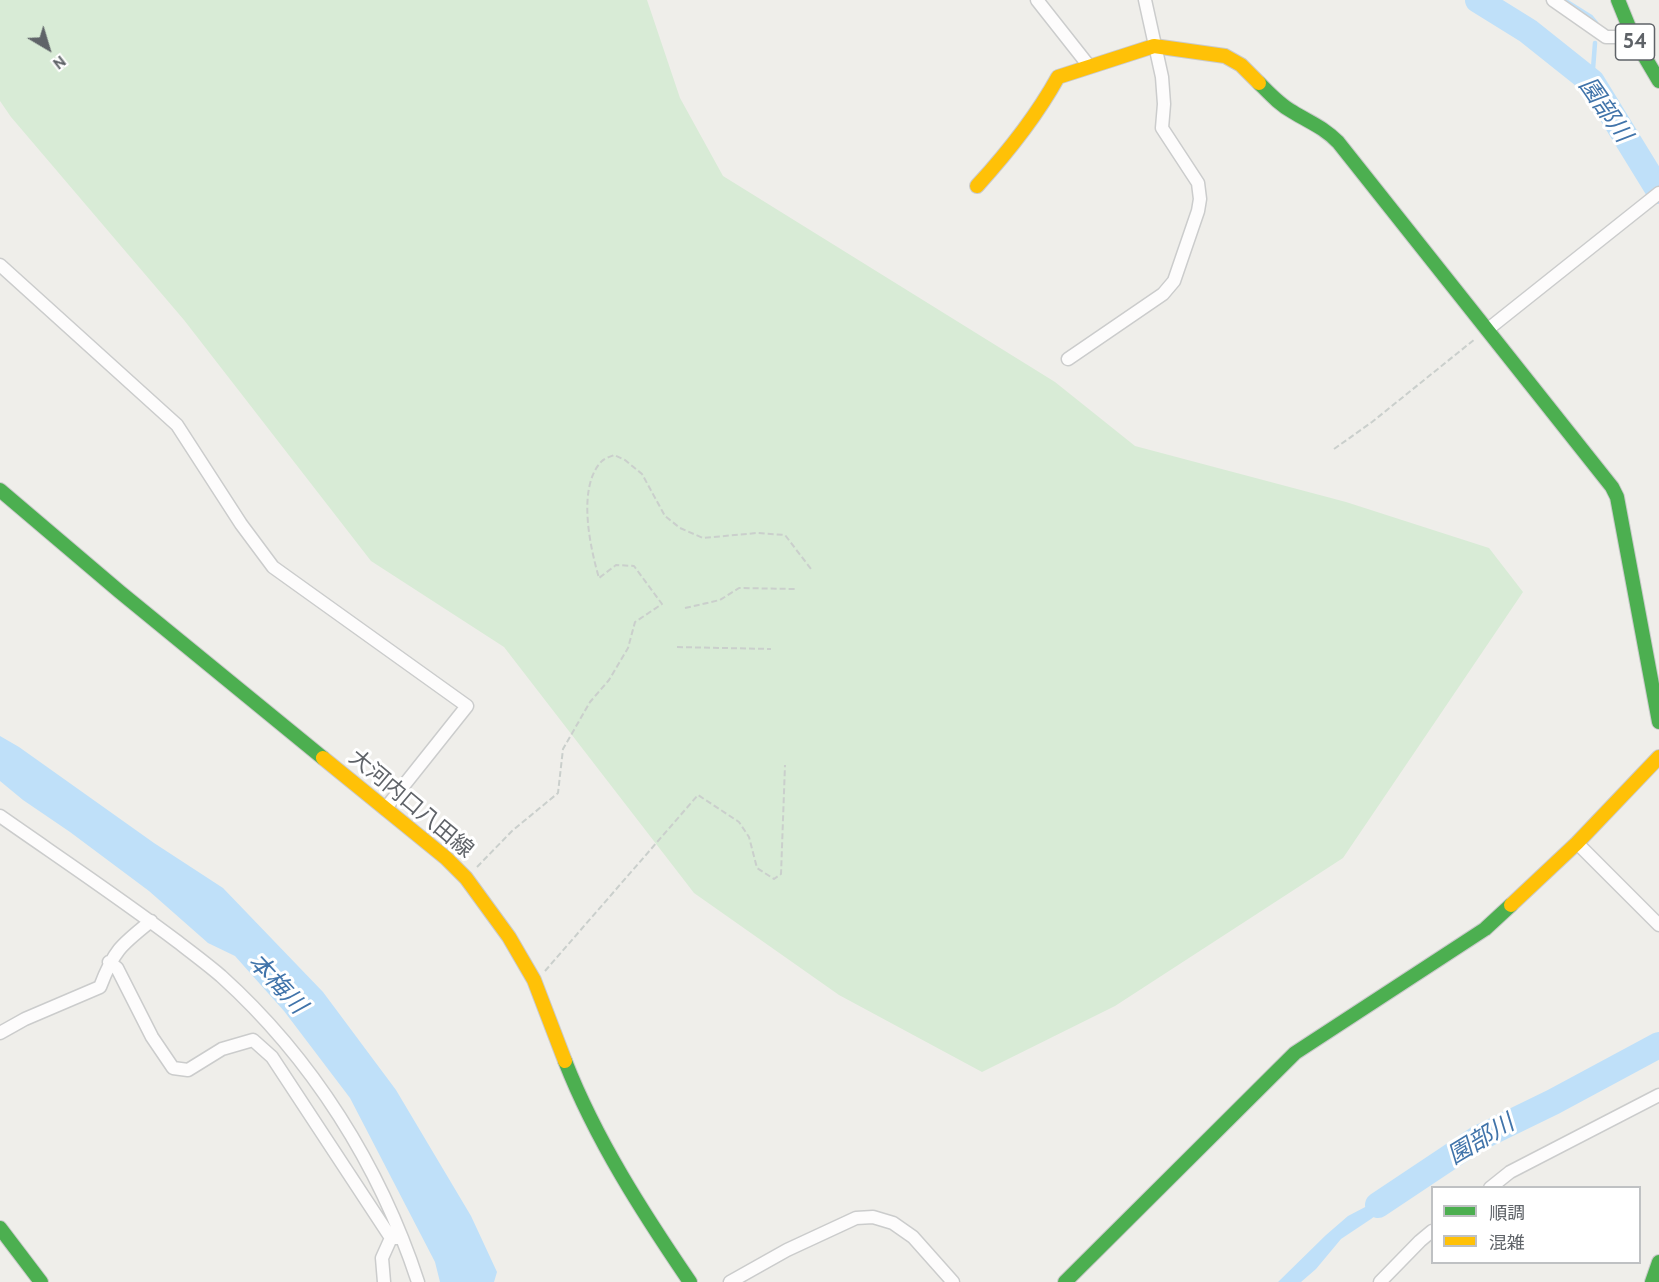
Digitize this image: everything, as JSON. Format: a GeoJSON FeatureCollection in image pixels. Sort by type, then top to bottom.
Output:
{"type":"FeatureCollection","features":[{"type":"Feature","properties":{"kind":"street"},"geometry":{"type":"LineString","coordinates":[[1037,0],[1089,66]]}},
{"type":"Feature","properties":{"kind":"street"},"geometry":{"type":"LineString","coordinates":[[1068,359],[1163,294],[1174,280],[1198,212],[1200,199],[1198,183],[1162,128],[1164,104],[1162,77],[1145,0]]}},
{"type":"Feature","properties":{"kind":"street"},"geometry":{"type":"LineString","coordinates":[[1553,0],[1606,37],[1633,38]]}},
{"type":"Feature","properties":{"kind":"street","name":"54"},"geometry":{"type":"LineString","coordinates":[[1618,0],[1633,38],[1659,81]]}},
{"type":"Feature","properties":{"kind":"street"},"geometry":{"type":"LineString","coordinates":[[977,186],[1010,150],[1041,109],[1058,77],[1154,46],[1208,53],[1242,64],[1278,102],[1325,129],[1338,142],[1612,487],[1617,497],[1659,722]]}},
{"type":"Feature","properties":{"kind":"street"},"geometry":{"type":"LineString","coordinates":[[1487,330],[1659,193]]}},
{"type":"Feature","properties":{"kind":"street"},"geometry":{"type":"LineString","coordinates":[[2,270],[177,425],[241,524],[273,567],[467,706],[385,809]]}},
{"type":"Feature","properties":{"kind":"street","name":"大河内口八田線"},"geometry":{"type":"LineString","coordinates":[[0,490],[120,592],[446,858],[466,878],[509,937],[534,980],[569,1071],[595,1125],[640,1210],[688,1281]]}},
{"type":"Feature","properties":{"kind":"street"},"geometry":{"type":"LineString","coordinates":[[1065,1282],[1295,1053],[1485,929],[1577,843],[1659,757]]}},
{"type":"Feature","properties":{"kind":"street"},"geometry":{"type":"LineString","coordinates":[[0,816],[151,921],[227,982],[264,1018],[307,1071],[346,1126],[378,1182],[396,1238]]}},
{"type":"Feature","properties":{"kind":"street"},"geometry":{"type":"LineString","coordinates":[[1577,843],[1659,925]]}},
{"type":"Feature","properties":{"kind":"street"},"geometry":{"type":"LineString","coordinates":[[0,1033],[25,1019],[100,987],[109,962],[122,944],[151,921]]}},
{"type":"Feature","properties":{"kind":"street"},"geometry":{"type":"LineString","coordinates":[[109,962],[117,968],[152,1037],[173,1068],[188,1070],[222,1049],[253,1040],[272,1057],[396,1238],[418,1282]]}},
{"type":"Feature","properties":{"kind":"street"},"geometry":{"type":"LineString","coordinates":[[1492,1186],[1510,1172],[1659,1095]]}},
{"type":"Feature","properties":{"kind":"street"},"geometry":{"type":"LineString","coordinates":[[730,1282],[787,1250],[856,1218],[873,1217],[893,1223],[913,1237],[953,1282]]}},
{"type":"Feature","properties":{"kind":"street"},"geometry":{"type":"LineString","coordinates":[[0,1228],[41,1282]]}},
{"type":"Feature","properties":{"kind":"street"},"geometry":{"type":"LineString","coordinates":[[1380,1282],[1431,1232]]}},
{"type":"Feature","properties":{"kind":"street"},"geometry":{"type":"LineString","coordinates":[[384,1282],[382,1258],[396,1238]]}},
{"type":"Feature","properties":{"kind":"street"},"geometry":{"type":"LineString","coordinates":[[1652,1282],[1659,1262]]}},
{"type":"Feature","properties":{"kind":"path"},"geometry":{"type":"LineString","coordinates":[[1334,449],[1372,422],[1487,330]]}},
{"type":"Feature","properties":{"kind":"path"},"geometry":{"type":"LineString","coordinates":[[466,878],[512,831],[558,793],[563,748],[590,702],[609,680],[628,648],[634,622],[662,604],[634,566],[616,566],[599,578],[592,555],[587,522],[591,480],[602,461],[614,455],[625,460],[642,474],[665,516],[680,528],[703,538],[757,533],[784,535],[811,569]]}},
{"type":"Feature","properties":{"kind":"path"},"geometry":{"type":"LineString","coordinates":[[685,608],[720,600],[739,588],[795,589]]}},
{"type":"Feature","properties":{"kind":"path"},"geometry":{"type":"LineString","coordinates":[[677,647],[771,649]]}},
{"type":"Feature","properties":{"kind":"path"},"geometry":{"type":"LineString","coordinates":[[534,980],[549,967],[698,795],[739,822],[749,837],[757,868],[774,879],[782,874],[785,765]]}},
{"type":"Feature","properties":{"kind":"green space"},"geometry":{"type":"Polygon","coordinates":[[[0,0],[647,0],[680,98],[723,176],[1055,382],[1135,446],[1346,502],[1489,548],[1523,592],[1343,858],[1115,1006],[982,1072],[839,995],[694,893],[504,647],[371,561],[184,320],[11,117],[0,101],[0,0]]]}},
{"type":"Feature","properties":{"kind":"water","name":"本梅川"},"geometry":{"type":"Polygon","coordinates":[[[0,736],[223,888],[323,992],[396,1090],[471,1216],[497,1272],[494,1282],[440,1282],[435,1262],[350,1098],[284,1011],[235,956],[208,943],[149,891],[0,781],[0,736]]]}},
{"type":"Feature","properties":{"kind":"water"},"geometry":{"type":"Polygon","coordinates":[[[1432,1172],[1341,1239],[1316,1269],[1301,1282],[1278,1282],[1348,1216],[1432,1172]]]}},
{"type":"Feature","properties":{"kind":"waterway","name":"園部川"},"geometry":{"type":"LineString","coordinates":[[1478,0],[1528,31],[1592,82],[1659,191]]}},
{"type":"Feature","properties":{"kind":"waterway"},"geometry":{"type":"LineString","coordinates":[[1564,0],[1591,17],[1596,23]]}},
{"type":"Feature","properties":{"kind":"waterway"},"geometry":{"type":"LineString","coordinates":[[1592,82],[1595,43]]}},
{"type":"Feature","properties":{"kind":"waterway","name":"園部川"},"geometry":{"type":"LineString","coordinates":[[1378,1205],[1477,1139],[1553,1102],[1659,1045]]}},
{"type":"Feature","properties":{"kind":"traffic: fast"},"geometry":{"type":"LineString","coordinates":[[1618,0],[1633,37],[1659,81]]}},
{"type":"Feature","properties":{"kind":"traffic: fast"},"geometry":{"type":"LineString","coordinates":[[1259,83],[1284,106],[1322,129],[1338,142],[1612,487],[1617,497],[1659,722]]}},
{"type":"Feature","properties":{"kind":"traffic: fast"},"geometry":{"type":"LineString","coordinates":[[0,490],[120,592],[323,758]]}},
{"type":"Feature","properties":{"kind":"traffic: fast"},"geometry":{"type":"LineString","coordinates":[[1065,1282],[1295,1053],[1485,929],[1511,905]]}},
{"type":"Feature","properties":{"kind":"traffic: fast"},"geometry":{"type":"LineString","coordinates":[[565,1061],[606,1147],[690,1282]]}},
{"type":"Feature","properties":{"kind":"traffic: fast"},"geometry":{"type":"LineString","coordinates":[[0,1228],[41,1282]]}},
{"type":"Feature","properties":{"kind":"traffic: fast"},"geometry":{"type":"LineString","coordinates":[[1652,1282],[1659,1262]]}},
{"type":"Feature","properties":{"kind":"traffic: slow"},"geometry":{"type":"LineString","coordinates":[[977,186],[1021,134],[1058,77],[1154,46],[1225,56],[1241,65],[1259,83]]}},
{"type":"Feature","properties":{"kind":"traffic: slow"},"geometry":{"type":"LineString","coordinates":[[1511,905],[1577,843],[1659,757]]}},
{"type":"Feature","properties":{"kind":"traffic: slow"},"geometry":{"type":"LineString","coordinates":[[323,758],[446,858],[466,878],[509,937],[534,980],[565,1061]]}}]}
